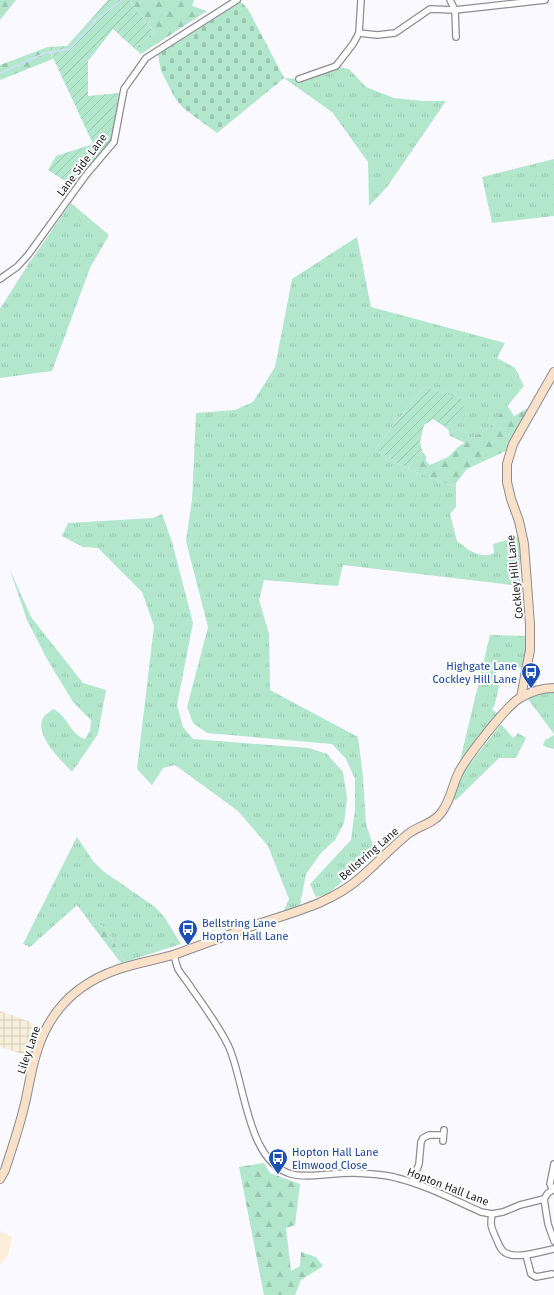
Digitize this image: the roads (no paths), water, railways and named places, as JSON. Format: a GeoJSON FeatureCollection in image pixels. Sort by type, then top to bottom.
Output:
{"type":"FeatureCollection","features":[{"type":"Feature","properties":{"kind":"main road","name":"Cockley Hill Lane"},"geometry":{"type":"LineString","coordinates":[[521,697],[530,650],[530,624],[524,544],[519,521],[506,482],[507,464],[513,444],[554,372]]}},
{"type":"Feature","properties":{"kind":"main road"},"geometry":{"type":"LineString","coordinates":[[521,697],[543,688],[554,688]]}},
{"type":"Feature","properties":{"kind":"main road","name":"Bellstring Lane"},"geometry":{"type":"LineString","coordinates":[[174,954],[310,908],[340,894],[410,833],[432,822],[441,814],[459,772],[474,750],[512,704],[521,697]]}},
{"type":"Feature","properties":{"kind":"main road","name":"Liley Lane"},"geometry":{"type":"LineString","coordinates":[[0,1179],[5,1170],[43,1034],[66,1001],[86,984],[120,968],[174,954]]}},
{"type":"Feature","properties":{"kind":"street","name":"Lane Side Lane"},"geometry":{"type":"LineString","coordinates":[[0,279],[28,255],[86,175],[114,142],[124,89],[146,58],[236,0]]}},
{"type":"Feature","properties":{"kind":"street"},"geometry":{"type":"LineString","coordinates":[[299,79],[336,66],[353,44],[359,33],[361,0]]}},
{"type":"Feature","properties":{"kind":"street"},"geometry":{"type":"LineString","coordinates":[[450,0],[455,10],[456,37]]}},
{"type":"Feature","properties":{"kind":"street"},"geometry":{"type":"LineString","coordinates":[[359,33],[376,35],[395,33],[430,9],[455,10],[545,0]]}},
{"type":"Feature","properties":{"kind":"street","name":"Hopton Hall Lane"},"geometry":{"type":"LineString","coordinates":[[174,954],[178,969],[212,1019],[228,1046],[238,1074],[251,1125],[262,1148],[272,1163],[291,1174],[303,1176],[354,1173],[395,1177],[412,1182],[481,1212],[492,1214],[544,1198]]}},
{"type":"Feature","properties":{"kind":"street"},"geometry":{"type":"LineString","coordinates":[[412,1182],[419,1164],[421,1142],[423,1138],[429,1135],[444,1135]]}},
{"type":"Feature","properties":{"kind":"street"},"geometry":{"type":"LineString","coordinates":[[554,1164],[550,1184],[553,1190],[544,1198],[548,1224],[554,1240]]}},
{"type":"Feature","properties":{"kind":"street"},"geometry":{"type":"LineString","coordinates":[[492,1214],[490,1225],[499,1246],[504,1252],[513,1255],[526,1255],[554,1249]]}},
{"type":"Feature","properties":{"kind":"street"},"geometry":{"type":"LineString","coordinates":[[526,1255],[531,1274],[536,1277],[552,1274]]}},
{"type":"Feature","properties":{"kind":"waterway"},"geometry":{"type":"LineString","coordinates":[[0,73],[45,53],[70,49],[96,20],[122,0]]}},
{"type":"Feature","properties":{"kind":"place","name":"Highgate Lane Cockley Hill Lane"},"geometry":{"type":"Point","coordinates":[531,689]}},
{"type":"Feature","properties":{"kind":"place","name":"Bellstring Lane Hopton Hall Lane"},"geometry":{"type":"Point","coordinates":[188,946]}},
{"type":"Feature","properties":{"kind":"place","name":"Hopton Hall Lane Elmwood Close"},"geometry":{"type":"Point","coordinates":[278,1175]}}]}
